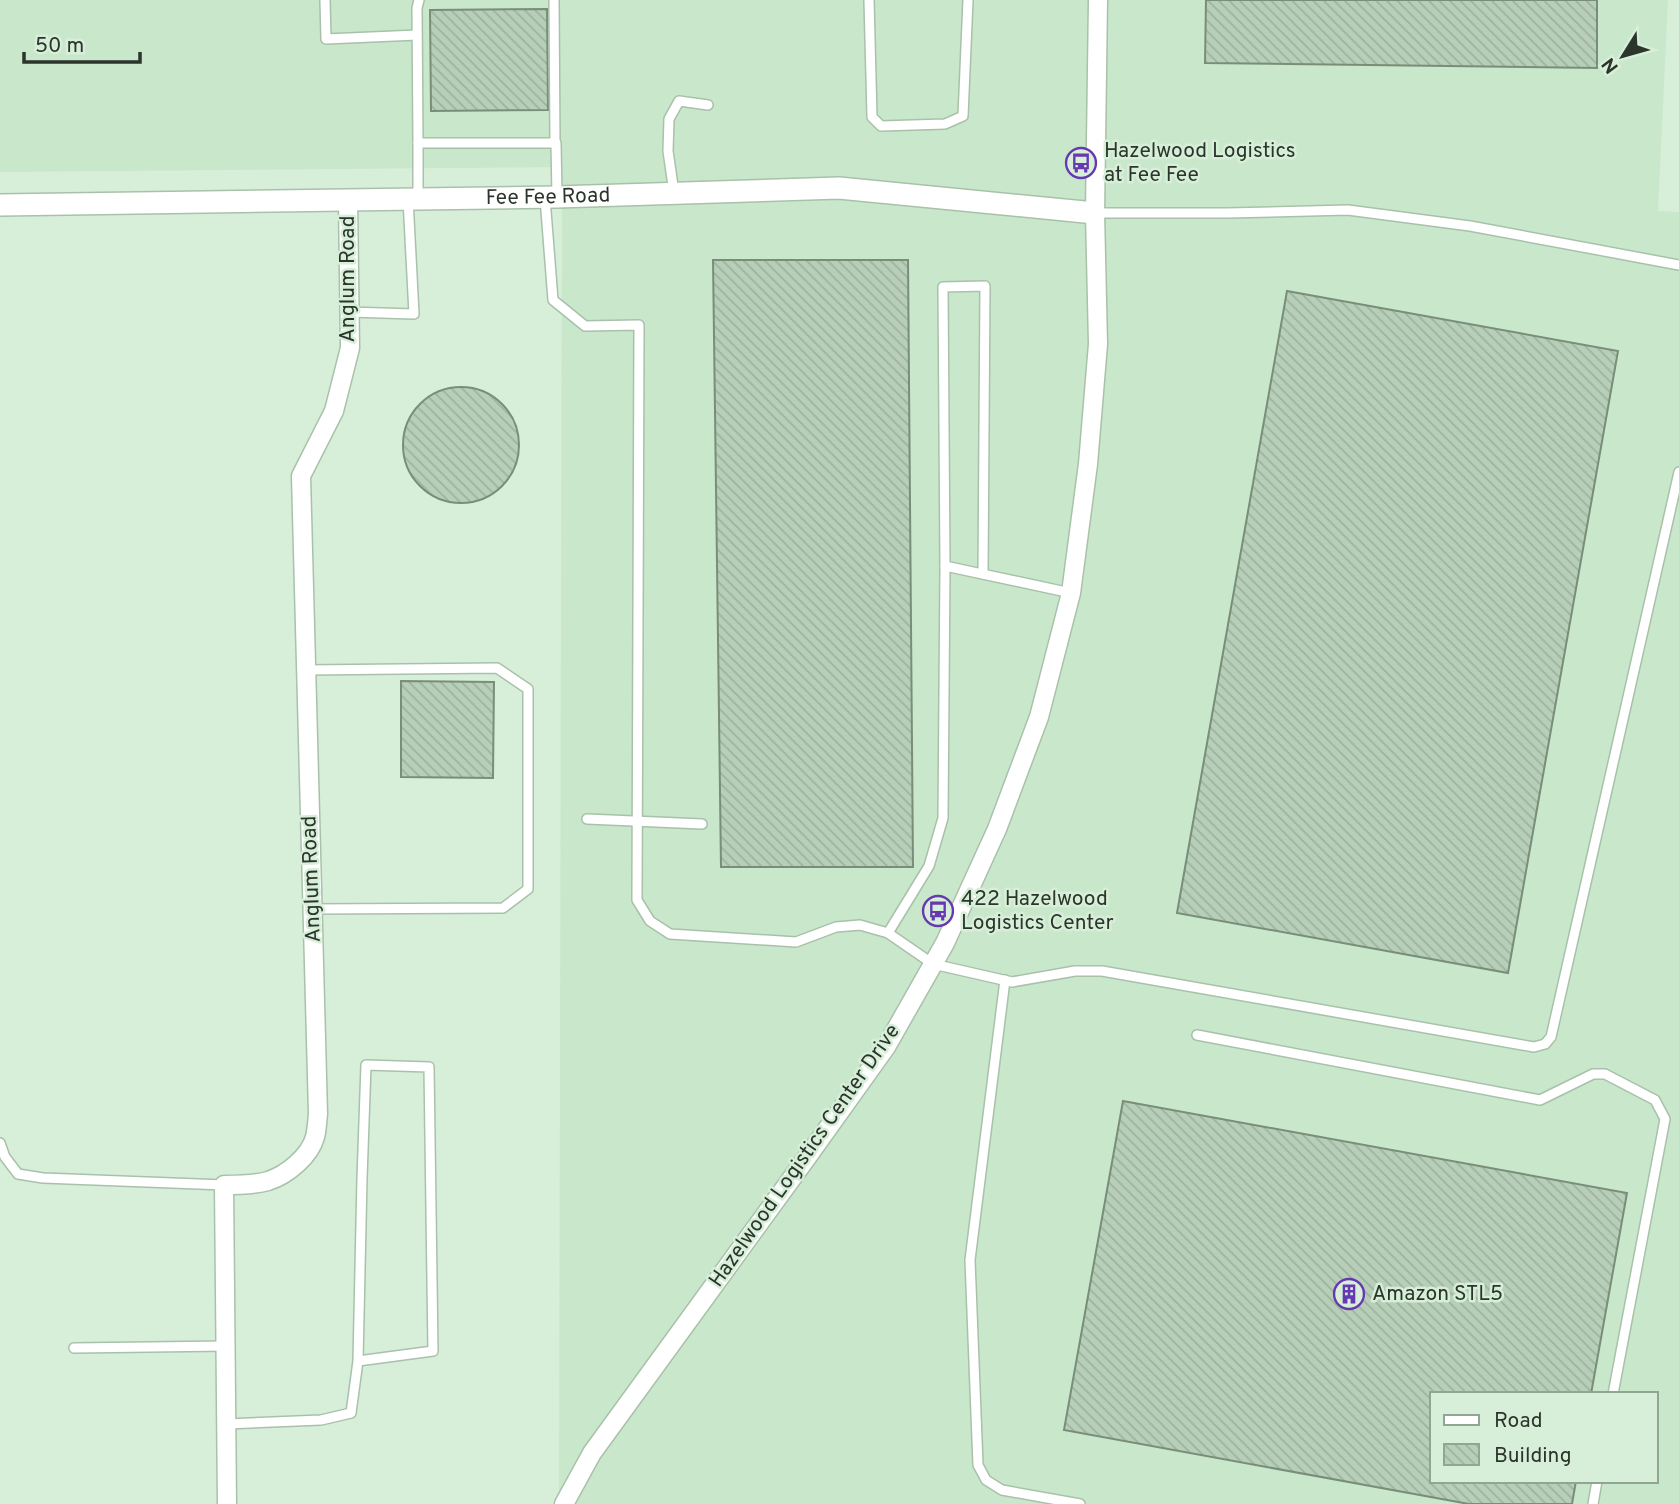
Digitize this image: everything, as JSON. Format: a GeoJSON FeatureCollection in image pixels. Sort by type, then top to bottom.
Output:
{"type":"FeatureCollection","features":[{"type":"Feature","properties":{"kind":"street","name":"Hazelwood Logistics Center Drive"},"geometry":{"type":"LineString","coordinates":[[565,1504],[592,1453],[886,1046],[945,943],[997,828],[1039,717],[1071,593],[1088,464],[1098,344],[1095,213],[1098,0]]}},
{"type":"Feature","properties":{"kind":"street","name":"Fee Fee Road"},"geometry":{"type":"LineString","coordinates":[[0,205],[551,197],[839,188],[1095,213]]}},
{"type":"Feature","properties":{"kind":"street","name":"Anglum Road"},"geometry":{"type":"LineString","coordinates":[[224,1185],[269,1181],[287,1171],[306,1155],[315,1138],[318,1114],[301,476],[334,411],[350,348],[348,200]]}},
{"type":"Feature","properties":{"kind":"street"},"geometry":{"type":"LineString","coordinates":[[224,1185],[228,1504]]}},
{"type":"Feature","properties":{"kind":"lane"},"geometry":{"type":"LineString","coordinates":[[325,0],[326,39],[417,35]]}},
{"type":"Feature","properties":{"kind":"lane"},"geometry":{"type":"LineString","coordinates":[[349,312],[414,314],[413,198],[418,143],[419,0]]}},
{"type":"Feature","properties":{"kind":"lane"},"geometry":{"type":"LineString","coordinates":[[554,0],[555,143],[551,197],[553,300],[585,326],[639,325],[637,900],[650,921],[670,934],[796,942],[836,927],[860,925],[888,933],[933,964],[1012,982],[1075,971],[1102,971],[1534,1047],[1545,1044],[1551,1037],[1679,472]]}},
{"type":"Feature","properties":{"kind":"lane"},"geometry":{"type":"LineString","coordinates":[[869,0],[872,117],[880,126],[945,124],[964,116],[968,0]]}},
{"type":"Feature","properties":{"kind":"lane"},"geometry":{"type":"LineString","coordinates":[[674,193],[668,151],[669,119],[679,100],[708,105]]}},
{"type":"Feature","properties":{"kind":"lane"},"geometry":{"type":"LineString","coordinates":[[418,143],[555,143]]}},
{"type":"Feature","properties":{"kind":"lane"},"geometry":{"type":"LineString","coordinates":[[1095,213],[1348,210],[1470,226],[1679,265]]}},
{"type":"Feature","properties":{"kind":"lane"},"geometry":{"type":"LineString","coordinates":[[888,933],[929,866],[943,818],[943,287],[985,286],[983,574]]}},
{"type":"Feature","properties":{"kind":"lane"},"geometry":{"type":"LineString","coordinates":[[945,566],[1071,593]]}},
{"type":"Feature","properties":{"kind":"lane"},"geometry":{"type":"LineString","coordinates":[[306,670],[497,668],[527,689],[528,889],[503,908],[312,909]]}},
{"type":"Feature","properties":{"kind":"lane"},"geometry":{"type":"LineString","coordinates":[[587,819],[702,824]]}},
{"type":"Feature","properties":{"kind":"lane"},"geometry":{"type":"LineString","coordinates":[[1004,980],[970,1260],[978,1465],[986,1480],[1002,1490],[1080,1504]]}},
{"type":"Feature","properties":{"kind":"lane"},"geometry":{"type":"LineString","coordinates":[[1198,1035],[1540,1100],[1593,1074],[1605,1074],[1655,1100],[1665,1119],[1614,1392]]}},
{"type":"Feature","properties":{"kind":"lane"},"geometry":{"type":"LineString","coordinates":[[227,1424],[321,1420],[351,1413],[358,1361],[366,1065],[429,1067],[433,1351],[358,1361]]}},
{"type":"Feature","properties":{"kind":"lane"},"geometry":{"type":"LineString","coordinates":[[0,1143],[5,1157],[18,1174],[43,1178],[224,1185]]}},
{"type":"Feature","properties":{"kind":"lane"},"geometry":{"type":"LineString","coordinates":[[74,1348],[226,1346]]}},
{"type":"Feature","properties":{"kind":"lane"},"geometry":{"type":"LineString","coordinates":[[1593,1504],[1597,1483]]}},
{"type":"Feature","properties":{"kind":"shaded area"},"geometry":{"type":"Polygon","coordinates":[[[0,0],[1668,0],[1658,211],[1679,212],[1679,1504],[559,1504],[562,167],[0,172],[0,0]]]}},
{"type":"Feature","properties":{"kind":"building"},"geometry":{"type":"Polygon","coordinates":[[[1206,0],[1597,0],[1597,68],[1205,63],[1206,0]]]}},
{"type":"Feature","properties":{"kind":"building"},"geometry":{"type":"Polygon","coordinates":[[[547,9],[548,110],[431,111],[430,10],[547,9]]]}},
{"type":"Feature","properties":{"kind":"building"},"geometry":{"type":"Polygon","coordinates":[[[713,260],[908,260],[913,867],[721,867],[713,260]]]}},
{"type":"Feature","properties":{"kind":"building"},"geometry":{"type":"Polygon","coordinates":[[[1287,291],[1618,351],[1508,973],[1177,913],[1287,291]]]}},
{"type":"Feature","properties":{"kind":"building"},"geometry":{"type":"Polygon","coordinates":[[[461,387],[483,391],[502,404],[515,423],[519,445],[515,467],[502,486],[483,499],[461,503],[439,499],[420,486],[407,467],[403,445],[407,423],[420,404],[439,391],[461,387]]]}},
{"type":"Feature","properties":{"kind":"building"},"geometry":{"type":"Polygon","coordinates":[[[401,681],[494,682],[493,778],[401,777],[401,681]]]}},
{"type":"Feature","properties":{"kind":"building","name":"Amazon STL5"},"geometry":{"type":"Polygon","coordinates":[[[1123,1101],[1627,1193],[1591,1392],[1430,1392],[1430,1483],[1576,1483],[1572,1504],[1469,1504],[1064,1430],[1123,1101]]]}},
{"type":"Feature","properties":{"kind":"place","name":"Hazelwood Logistics at Fee Fee"},"geometry":{"type":"Point","coordinates":[1081,163]}},
{"type":"Feature","properties":{"kind":"place","name":"422 Hazelwood Logistics Center"},"geometry":{"type":"Point","coordinates":[938,911]}},
{"type":"Feature","properties":{"kind":"place","name":"Amazon STL5"},"geometry":{"type":"Point","coordinates":[1349,1294]}}]}
